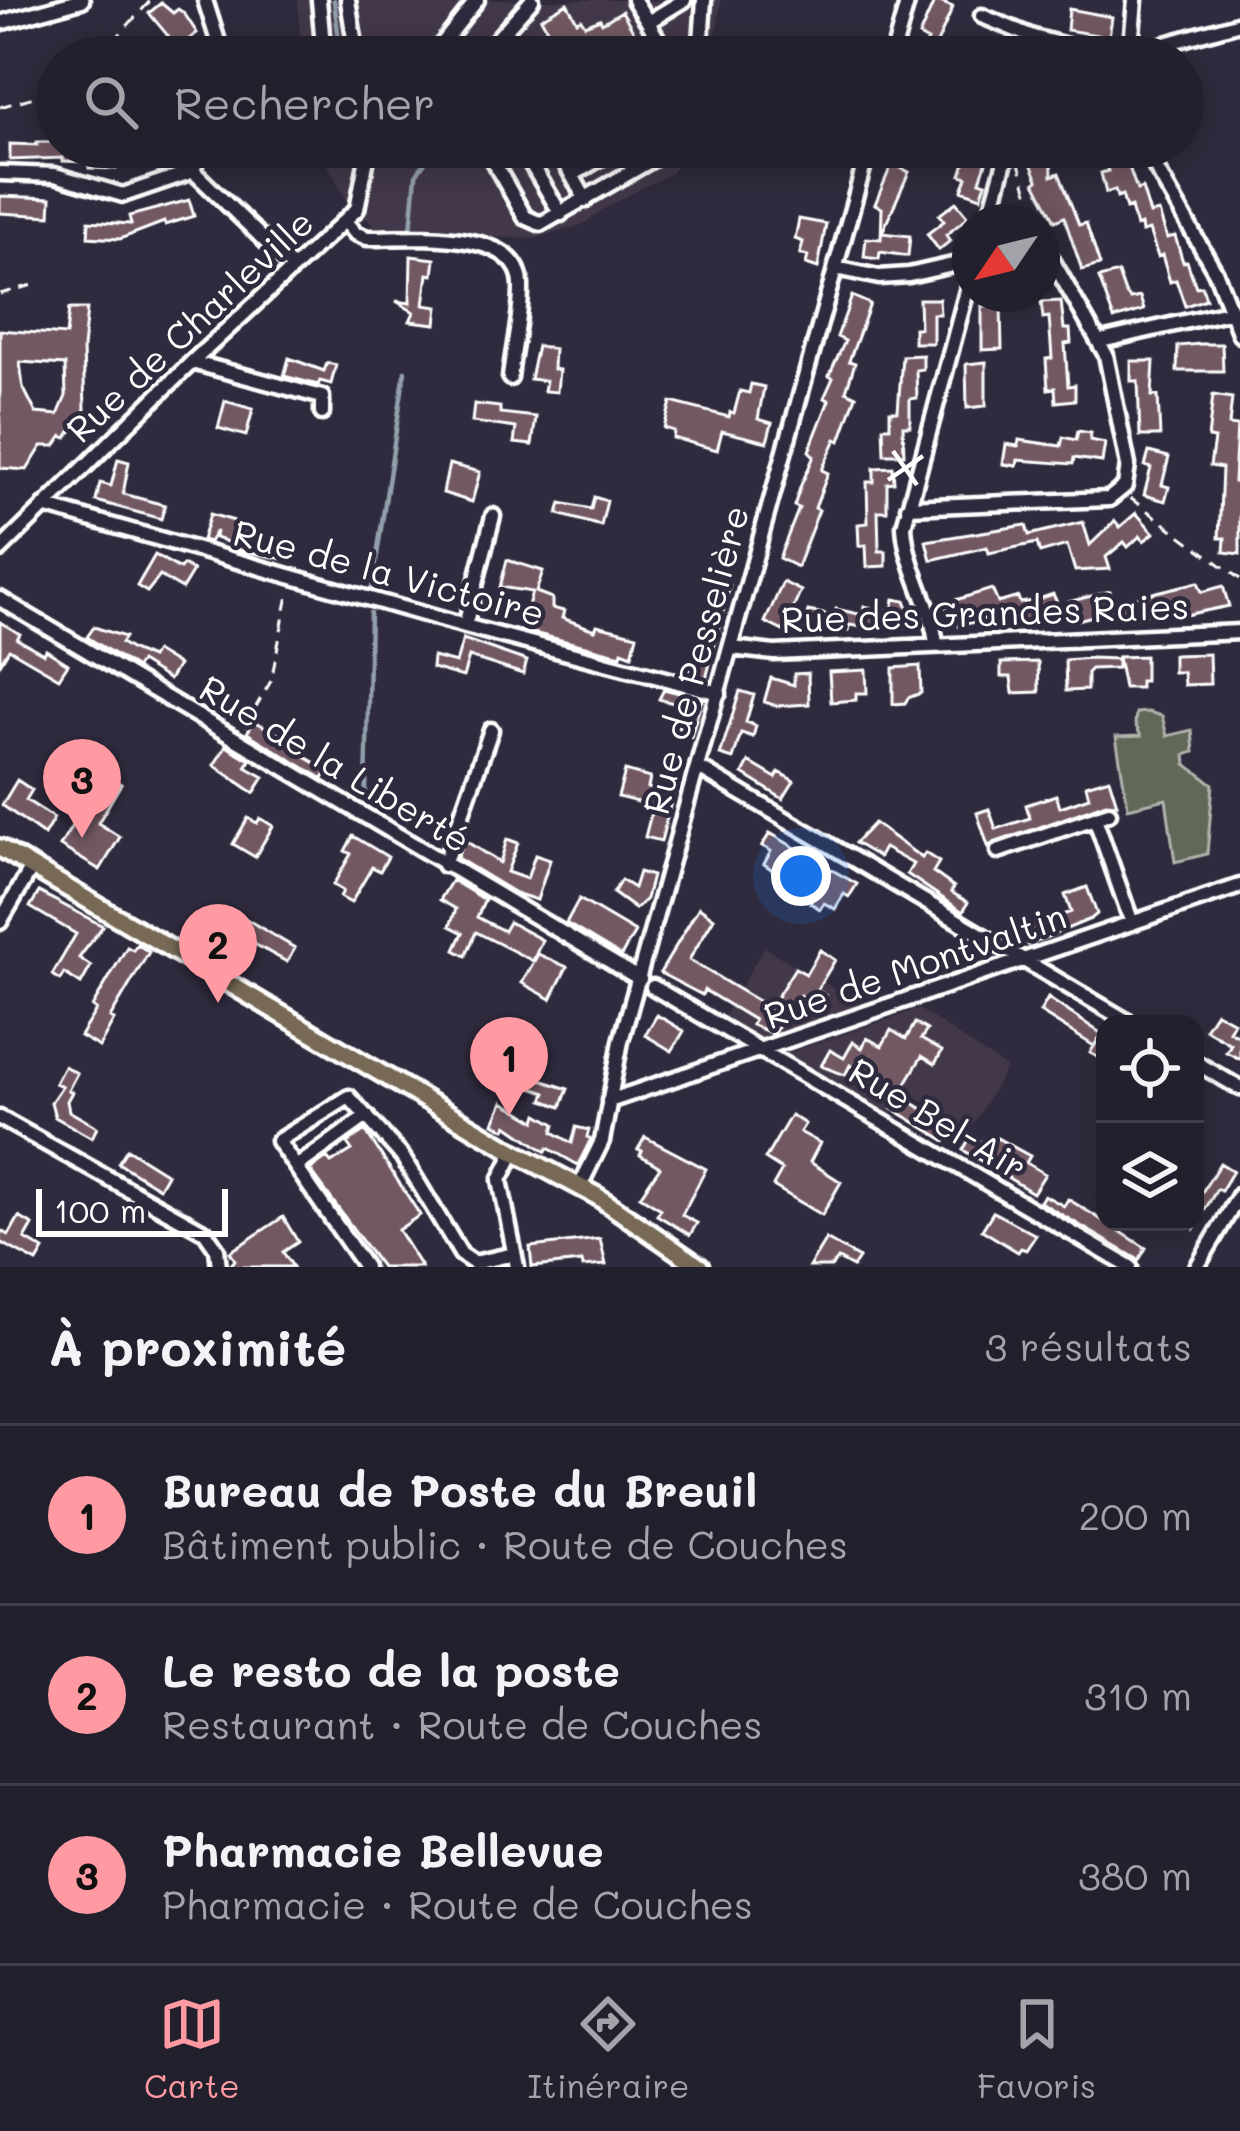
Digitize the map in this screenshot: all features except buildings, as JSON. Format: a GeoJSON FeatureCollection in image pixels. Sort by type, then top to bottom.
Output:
{"type":"FeatureCollection","features":[{"type":"Feature","properties":{"kind":"main road"},"geometry":{"type":"LineString","coordinates":[[0,848],[514,1152],[580,1186],[700,1267]]}},
{"type":"Feature","properties":{"kind":"street"},"geometry":{"type":"LineString","coordinates":[[0,22],[82,0]]}},
{"type":"Feature","properties":{"kind":"street"},"geometry":{"type":"LineString","coordinates":[[205,0],[217,36]]}},
{"type":"Feature","properties":{"kind":"street"},"geometry":{"type":"LineString","coordinates":[[320,0],[323,36]]}},
{"type":"Feature","properties":{"kind":"street"},"geometry":{"type":"LineString","coordinates":[[348,0],[354,36]]}},
{"type":"Feature","properties":{"kind":"street"},"geometry":{"type":"LineString","coordinates":[[448,36],[477,0]]}},
{"type":"Feature","properties":{"kind":"street"},"geometry":{"type":"LineString","coordinates":[[500,36],[532,0]]}},
{"type":"Feature","properties":{"kind":"street"},"geometry":{"type":"LineString","coordinates":[[634,0],[656,36]]}},
{"type":"Feature","properties":{"kind":"street"},"geometry":{"type":"LineString","coordinates":[[648,22],[684,0]]}},
{"type":"Feature","properties":{"kind":"street"},"geometry":{"type":"LineString","coordinates":[[701,36],[704,0]]}},
{"type":"Feature","properties":{"kind":"street"},"geometry":{"type":"LineString","coordinates":[[898,36],[908,0]]}},
{"type":"Feature","properties":{"kind":"street"},"geometry":{"type":"LineString","coordinates":[[1132,36],[1135,0]]}},
{"type":"Feature","properties":{"kind":"street"},"geometry":{"type":"LineString","coordinates":[[982,16],[1031,36]]}},
{"type":"Feature","properties":{"kind":"street"},"geometry":{"type":"LineString","coordinates":[[1195,36],[1240,23]]}},
{"type":"Feature","properties":{"kind":"street","name":"Rue de Charleville"},"geometry":{"type":"LineString","coordinates":[[0,550],[357,209],[364,168]]}},
{"type":"Feature","properties":{"kind":"street"},"geometry":{"type":"LineString","coordinates":[[497,168],[525,218],[541,224],[639,168]]}},
{"type":"Feature","properties":{"kind":"street"},"geometry":{"type":"LineString","coordinates":[[534,168],[561,214]]}},
{"type":"Feature","properties":{"kind":"street"},"geometry":{"type":"LineString","coordinates":[[568,168],[586,200]]}},
{"type":"Feature","properties":{"kind":"street"},"geometry":{"type":"LineString","coordinates":[[572,175],[584,168]]}},
{"type":"Feature","properties":{"kind":"street","name":"Rue de Pesselière"},"geometry":{"type":"LineString","coordinates":[[580,1186],[602,1141],[608,1101],[646,983],[719,693],[862,168]]}},
{"type":"Feature","properties":{"kind":"street"},"geometry":{"type":"LineString","coordinates":[[993,204],[1004,168]]}},
{"type":"Feature","properties":{"kind":"street"},"geometry":{"type":"LineString","coordinates":[[1156,168],[1226,295],[1240,335]]}},
{"type":"Feature","properties":{"kind":"street"},"geometry":{"type":"LineString","coordinates":[[0,173],[55,175],[123,195],[193,171]]}},
{"type":"Feature","properties":{"kind":"street"},"geometry":{"type":"LineString","coordinates":[[193,171],[293,268]]}},
{"type":"Feature","properties":{"kind":"street"},"geometry":{"type":"LineString","coordinates":[[345,220],[355,233],[367,238],[473,242],[506,252],[521,285],[510,378]]}},
{"type":"Feature","properties":{"kind":"street"},"geometry":{"type":"LineString","coordinates":[[836,268],[879,277],[952,264]]}},
{"type":"Feature","properties":{"kind":"street"},"geometry":{"type":"LineString","coordinates":[[908,507],[1109,499],[1121,490],[1128,465],[1102,341],[1060,272]]}},
{"type":"Feature","properties":{"kind":"street"},"geometry":{"type":"LineString","coordinates":[[1226,295],[1240,285]]}},
{"type":"Feature","properties":{"kind":"street"},"geometry":{"type":"LineString","coordinates":[[1102,341],[1232,310]]}},
{"type":"Feature","properties":{"kind":"street"},"geometry":{"type":"LineString","coordinates":[[936,645],[932,619],[908,557],[904,526],[961,312]]}},
{"type":"Feature","properties":{"kind":"street"},"geometry":{"type":"LineString","coordinates":[[192,362],[322,397],[322,413]]}},
{"type":"Feature","properties":{"kind":"street","name":"Rue de la Victoire"},"geometry":{"type":"LineString","coordinates":[[44,506],[719,693]]}},
{"type":"Feature","properties":{"kind":"street"},"geometry":{"type":"LineString","coordinates":[[465,626],[494,515]]}},
{"type":"Feature","properties":{"kind":"street","name":"Rue de la Liberté"},"geometry":{"type":"LineString","coordinates":[[0,599],[646,983]]}},
{"type":"Feature","properties":{"kind":"street","name":"Rue des Grandes Raies"},"geometry":{"type":"LineString","coordinates":[[732,648],[774,652],[1240,632]]}},
{"type":"Feature","properties":{"kind":"street"},"geometry":{"type":"LineString","coordinates":[[444,865],[491,730]]}},
{"type":"Feature","properties":{"kind":"street"},"geometry":{"type":"LineString","coordinates":[[700,768],[1117,1015]]}},
{"type":"Feature","properties":{"kind":"street"},"geometry":{"type":"LineString","coordinates":[[998,851],[1102,816],[1132,923]]}},
{"type":"Feature","properties":{"kind":"street"},"geometry":{"type":"LineString","coordinates":[[0,922],[32,868]]}},
{"type":"Feature","properties":{"kind":"street","name":"Rue de Montvaltin"},"geometry":{"type":"LineString","coordinates":[[608,1101],[1240,886]]}},
{"type":"Feature","properties":{"kind":"street","name":"Rue Bel-Air"},"geometry":{"type":"LineString","coordinates":[[646,983],[1130,1267]]}},
{"type":"Feature","properties":{"kind":"street"},"geometry":{"type":"LineString","coordinates":[[1204,1066],[1240,1088]]}},
{"type":"Feature","properties":{"kind":"street"},"geometry":{"type":"LineString","coordinates":[[365,1267],[278,1141],[349,1097],[402,1156],[461,1254],[474,1263],[516,1261],[500,1180],[514,1152]]}},
{"type":"Feature","properties":{"kind":"street"},"geometry":{"type":"LineString","coordinates":[[296,1167],[367,1116]]}},
{"type":"Feature","properties":{"kind":"street"},"geometry":{"type":"LineString","coordinates":[[0,1118],[205,1232],[218,1249],[219,1267]]}},
{"type":"Feature","properties":{"kind":"street"},"geometry":{"type":"LineString","coordinates":[[1197,1267],[1240,1194]]}},
{"type":"Feature","properties":{"kind":"path"},"geometry":{"type":"LineString","coordinates":[[118,36],[151,0]]}},
{"type":"Feature","properties":{"kind":"path"},"geometry":{"type":"LineString","coordinates":[[0,107],[36,96]]}},
{"type":"Feature","properties":{"kind":"path"},"geometry":{"type":"LineString","coordinates":[[190,168],[193,171]]}},
{"type":"Feature","properties":{"kind":"path"},"geometry":{"type":"LineString","coordinates":[[1018,168],[1031,204]]}},
{"type":"Feature","properties":{"kind":"path"},"geometry":{"type":"LineString","coordinates":[[0,294],[33,285]]}},
{"type":"Feature","properties":{"kind":"path"},"geometry":{"type":"LineString","coordinates":[[1121,490],[1240,579]]}},
{"type":"Feature","properties":{"kind":"path"},"geometry":{"type":"LineString","coordinates":[[238,739],[271,681],[292,578]]}},
{"type":"Feature","properties":{"kind":"shaded area"},"geometry":{"type":"Polygon","coordinates":[[[298,0],[721,0],[716,36],[300,36],[298,0]]]}},
{"type":"Feature","properties":{"kind":"shaded area"},"geometry":{"type":"Polygon","coordinates":[[[329,168],[675,168],[582,225],[533,239],[381,231],[348,203],[329,168]]]}},
{"type":"Feature","properties":{"kind":"shaded area"},"geometry":{"type":"Polygon","coordinates":[[[764,947],[865,1007],[763,1042],[723,1018],[764,947]]]}},
{"type":"Feature","properties":{"kind":"shaded area"},"geometry":{"type":"Polygon","coordinates":[[[919,1009],[1006,1068],[970,1130],[909,1092],[904,1092],[889,1116],[785,1054],[919,1009]]]}},
{"type":"Feature","properties":{"kind":"green space"},"geometry":{"type":"Polygon","coordinates":[[[1136,713],[1162,716],[1167,736],[1192,730],[1194,752],[1185,755],[1186,764],[1213,784],[1207,854],[1175,862],[1166,799],[1128,808],[1116,737],[1141,736],[1136,713]]]}},
{"type":"Feature","properties":{"kind":"waterway"},"geometry":{"type":"LineString","coordinates":[[334,0],[338,36]]}},
{"type":"Feature","properties":{"kind":"waterway"},"geometry":{"type":"LineString","coordinates":[[411,230],[416,175],[421,168]]}},
{"type":"Feature","properties":{"kind":"waterway"},"geometry":{"type":"LineString","coordinates":[[372,588],[405,371]]}},
{"type":"Feature","properties":{"kind":"waterway"},"geometry":{"type":"LineString","coordinates":[[366,792],[370,613]]}},
{"type":"Feature","properties":{"kind":"place","name":"Pharmacie Bellevue"},"geometry":{"type":"Point","coordinates":[82,838]}},
{"type":"Feature","properties":{"kind":"place","name":"Le resto de la poste"},"geometry":{"type":"Point","coordinates":[218,1003]}},
{"type":"Feature","properties":{"kind":"place","name":"Bureau de Poste du Breuil"},"geometry":{"type":"Point","coordinates":[509,1116]}}]}
